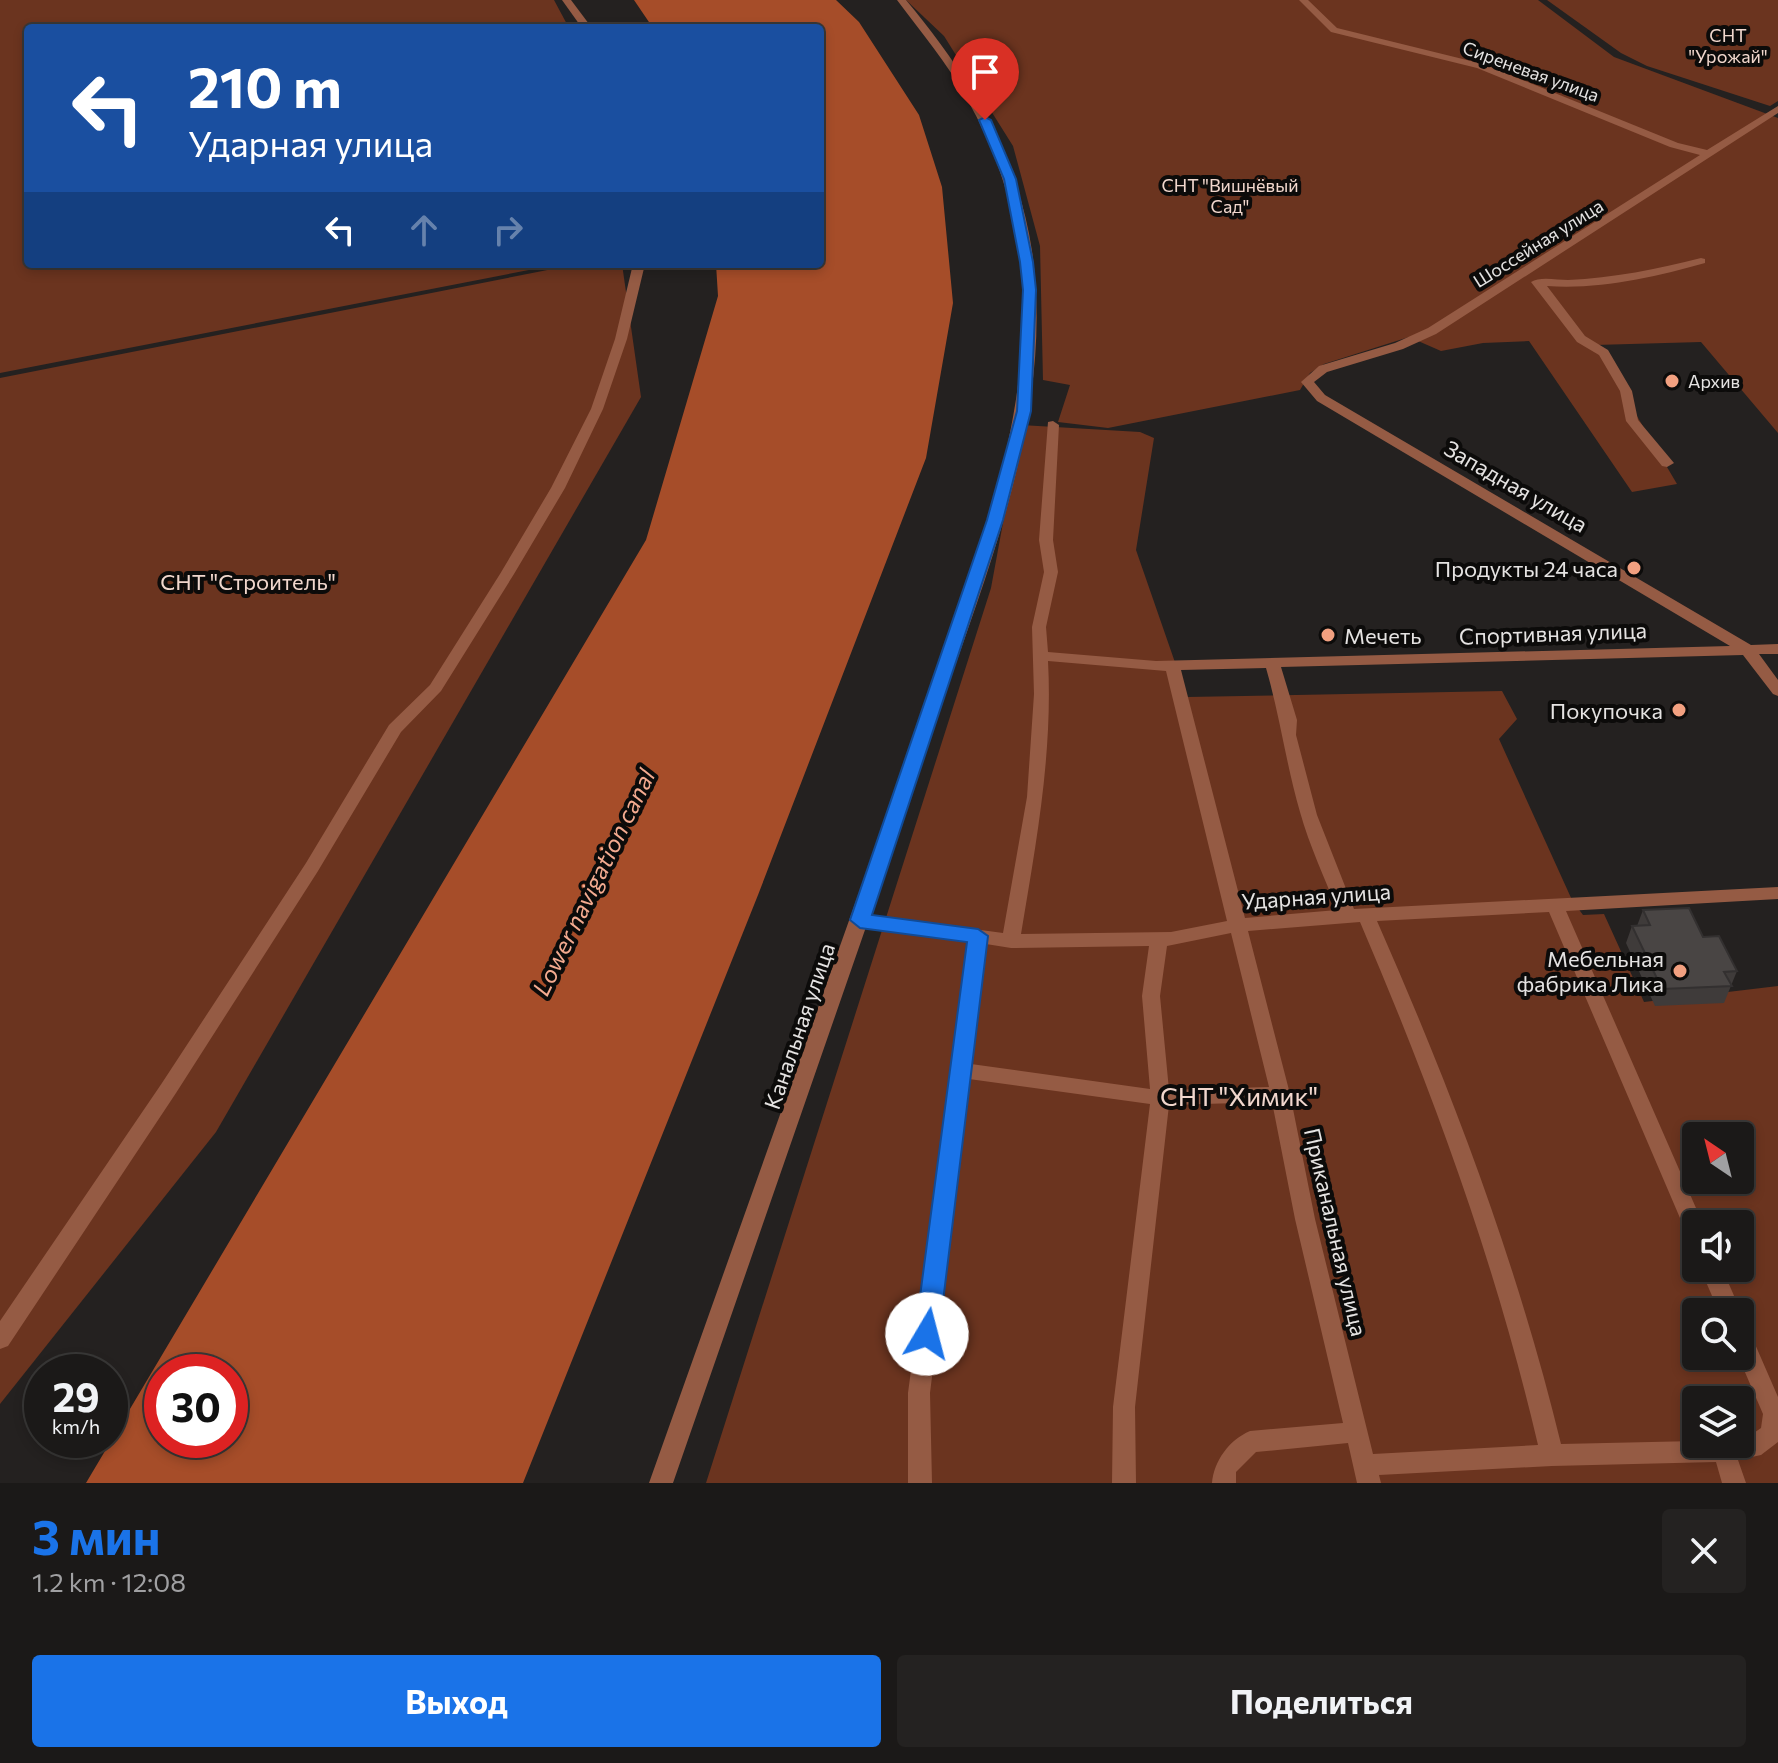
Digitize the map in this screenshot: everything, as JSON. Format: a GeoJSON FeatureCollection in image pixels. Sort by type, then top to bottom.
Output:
{"type":"FeatureCollection","features":[{"type":"Feature","properties":{"kind":"street"},"geometry":{"type":"LineString","coordinates":[[566,0],[584,24]]}},
{"type":"Feature","properties":{"kind":"street","name":"Канальная улица"},"geometry":{"type":"LineString","coordinates":[[661,1483],[860,920],[995,520],[1024,411],[1030,290],[1010,179],[985,120],[956,70],[901,0]]}},
{"type":"Feature","properties":{"kind":"street","name":"Сиреневая улица"},"geometry":{"type":"LineString","coordinates":[[1303,0],[1334,30],[1494,71],[1674,145],[1709,154]]}},
{"type":"Feature","properties":{"kind":"street","name":"Шоссейная улица"},"geometry":{"type":"LineString","coordinates":[[1307,382],[1323,369],[1399,346],[1432,331],[1778,109]]}},
{"type":"Feature","properties":{"kind":"street"},"geometry":{"type":"LineString","coordinates":[[1523,275],[1552,286],[1701,261]]}},
{"type":"Feature","properties":{"kind":"street"},"geometry":{"type":"LineString","coordinates":[[0,1339],[169,1088],[312,867],[395,729],[436,688],[507,574],[558,488],[597,409],[621,339],[638,268]]}},
{"type":"Feature","properties":{"kind":"street"},"geometry":{"type":"LineString","coordinates":[[1537,282],[1581,339],[1604,353],[1626,391],[1632,421],[1667,463]]}},
{"type":"Feature","properties":{"kind":"street","name":"Западная улица"},"geometry":{"type":"LineString","coordinates":[[1307,382],[1321,398],[1747,649]]}},
{"type":"Feature","properties":{"kind":"street"},"geometry":{"type":"LineString","coordinates":[[1011,941],[1035,797],[1042,656],[1039,627],[1051,572],[1046,540],[1053,425]]}},
{"type":"Feature","properties":{"kind":"street"},"geometry":{"type":"LineString","coordinates":[[1747,649],[1778,691]]}},
{"type":"Feature","properties":{"kind":"street","name":"Спортивная улица"},"geometry":{"type":"LineString","coordinates":[[1042,656],[1172,665],[1778,649]]}},
{"type":"Feature","properties":{"kind":"street"},"geometry":{"type":"LineString","coordinates":[[1272,663],[1289,720],[1288,735],[1309,815],[1417,1031],[1486,1223],[1535,1376],[1552,1455]]}},
{"type":"Feature","properties":{"kind":"street","name":"Приканальная улица"},"geometry":{"type":"LineString","coordinates":[[1172,665],[1280,1094],[1305,1219],[1367,1474]]}},
{"type":"Feature","properties":{"kind":"street","name":"Ударная улица"},"geometry":{"type":"LineString","coordinates":[[860,920],[1011,941],[1159,939],[1237,925],[1357,916],[1778,893]]}},
{"type":"Feature","properties":{"kind":"street"},"geometry":{"type":"LineString","coordinates":[[1555,905],[1687,1210]]}},
{"type":"Feature","properties":{"kind":"street"},"geometry":{"type":"LineString","coordinates":[[920,1483],[919,1393],[978,936]]}},
{"type":"Feature","properties":{"kind":"street"},"geometry":{"type":"LineString","coordinates":[[1124,1483],[1124,1407],[1160,1098],[1151,996],[1159,939]]}},
{"type":"Feature","properties":{"kind":"street"},"geometry":{"type":"LineString","coordinates":[[962,1070],[1160,1098],[1280,1094]]}},
{"type":"Feature","properties":{"kind":"street"},"geometry":{"type":"LineString","coordinates":[[1754,1368],[1774,1414],[1772,1433],[1754,1446]]}},
{"type":"Feature","properties":{"kind":"street"},"geometry":{"type":"LineString","coordinates":[[1224,1483],[1225,1468],[1250,1442],[1357,1432]]}},
{"type":"Feature","properties":{"kind":"street"},"geometry":{"type":"LineString","coordinates":[[1367,1474],[1552,1455],[1682,1452]]}},
{"type":"Feature","properties":{"kind":"street"},"geometry":{"type":"LineString","coordinates":[[1726,1458],[1734,1483]]}},
{"type":"Feature","properties":{"kind":"green space"},"geometry":{"type":"Polygon","coordinates":[[[0,0],[554,0],[567,24],[24,24],[24,268],[539,268],[0,373],[0,0]]]}},
{"type":"Feature","properties":{"kind":"green space","name":"СНТ \"Вишнёвый Сад\""},"geometry":{"type":"Polygon","coordinates":[[[906,0],[1538,0],[1614,57],[1778,118],[1778,433],[1701,342],[1595,345],[1677,484],[1632,492],[1529,341],[1483,343],[1441,351],[1409,337],[1324,364],[1310,373],[1300,390],[1108,428],[1058,422],[1070,385],[1043,380],[1040,246],[1013,146],[944,36],[906,0]]]}},
{"type":"Feature","properties":{"kind":"green space","name":"СНТ \"Урожай\""},"geometry":{"type":"Polygon","coordinates":[[[1547,0],[1778,0],[1778,101],[1770,106],[1647,66],[1621,53],[1547,0]]]}},
{"type":"Feature","properties":{"kind":"green space","name":"СНТ \"Строитель\""},"geometry":{"type":"Polygon","coordinates":[[[558,268],[623,268],[641,397],[216,1132],[40,1354],[24,1354],[24,1374],[0,1404],[0,378],[558,268]]]}},
{"type":"Feature","properties":{"kind":"green space","name":"СНТ \"Химик\""},"geometry":{"type":"Polygon","coordinates":[[[1021,425],[1140,432],[1154,438],[1136,550],[1187,697],[1502,691],[1517,719],[1499,739],[1572,900],[1583,915],[1604,914],[1644,1002],[1778,986],[1778,1483],[706,1483],[991,588],[1021,425]]]}},
{"type":"Feature","properties":{"kind":"water","name":"Lower navigation canal"},"geometry":{"type":"Polygon","coordinates":[[[634,0],[836,0],[859,22],[919,115],[942,187],[953,303],[926,458],[758,895],[523,1483],[86,1483],[101,1458],[128,1458],[128,1412],[144,1385],[144,1458],[248,1458],[248,1354],[163,1354],[646,540],[718,296],[716,268],[824,268],[824,24],[650,24],[634,0]]]}},
{"type":"Feature","properties":{"kind":"building","name":"Мебельная фабрика Лика"},"geometry":{"type":"Polygon","coordinates":[[[1689,908],[1703,937],[1719,936],[1737,971],[1724,972],[1732,986],[1662,989],[1632,926],[1650,925],[1643,910],[1689,908]]]}},
{"type":"Feature","properties":{"kind":"place","name":"Архив"},"geometry":{"type":"Point","coordinates":[1672,381]}},
{"type":"Feature","properties":{"kind":"place","name":"Продукты 24 часа"},"geometry":{"type":"Point","coordinates":[1634,568]}},
{"type":"Feature","properties":{"kind":"place","name":"Мечеть"},"geometry":{"type":"Point","coordinates":[1328,635]}},
{"type":"Feature","properties":{"kind":"place","name":"Покупочка"},"geometry":{"type":"Point","coordinates":[1679,710]}},
{"type":"Feature","properties":{"kind":"place","name":"Мебельная фабрика Лика"},"geometry":{"type":"Point","coordinates":[1680,971]}},
{"type":"Feature","properties":{"kind":"route"},"geometry":{"type":"LineString","coordinates":[[927,1334],[978,936],[860,920],[995,520],[1024,411],[1030,290],[1027,262],[1010,179],[985,120]]}}]}
